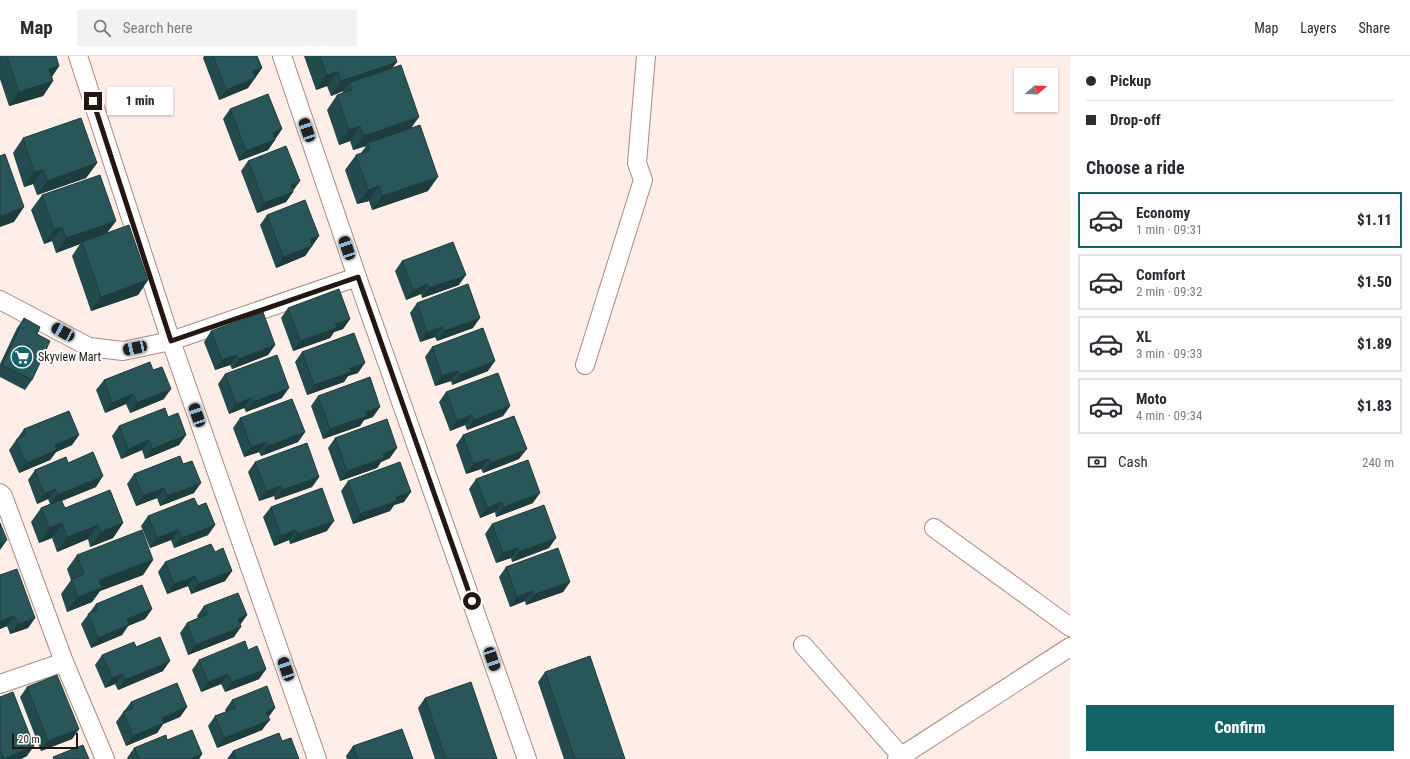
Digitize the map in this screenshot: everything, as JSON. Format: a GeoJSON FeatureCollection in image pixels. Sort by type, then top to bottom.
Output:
{"type":"FeatureCollection","features":[{"type":"Feature","properties":{"kind":"street"},"geometry":{"type":"LineString","coordinates":[[78,56],[171,341],[317,759]]}},
{"type":"Feature","properties":{"kind":"street"},"geometry":{"type":"LineString","coordinates":[[282,56],[527,759]]}},
{"type":"Feature","properties":{"kind":"street"},"geometry":{"type":"LineString","coordinates":[[585,365],[643,180],[637,163],[646,56]]}},
{"type":"Feature","properties":{"kind":"street"},"geometry":{"type":"LineString","coordinates":[[0,300],[89,347],[123,351],[171,341],[358,277]]}},
{"type":"Feature","properties":{"kind":"street"},"geometry":{"type":"LineString","coordinates":[[0,493],[3,496],[64,662],[105,759]]}},
{"type":"Feature","properties":{"kind":"street"},"geometry":{"type":"LineString","coordinates":[[934,528],[1070,627]]}},
{"type":"Feature","properties":{"kind":"street"},"geometry":{"type":"LineString","coordinates":[[803,645],[899,758],[1070,647]]}},
{"type":"Feature","properties":{"kind":"street"},"geometry":{"type":"LineString","coordinates":[[0,684],[64,662]]}},
{"type":"Feature","properties":{"kind":"building"},"geometry":{"type":"Polygon","coordinates":[[[7,56],[56,56],[59,66],[49,69],[53,81],[19,92],[7,56]]]}},
{"type":"Feature","properties":{"kind":"building"},"geometry":{"type":"Polygon","coordinates":[[[213,56],[257,56],[262,68],[253,71],[255,78],[226,90],[213,56]]]}},
{"type":"Feature","properties":{"kind":"building"},"geometry":{"type":"Polygon","coordinates":[[[320,56],[395,56],[397,62],[341,81],[338,72],[326,75],[320,56]]]}},
{"type":"Feature","properties":{"kind":"building"},"geometry":{"type":"Polygon","coordinates":[[[401,65],[419,117],[364,136],[360,126],[349,130],[337,95],[352,90],[349,83],[401,65]]]}},
{"type":"Feature","properties":{"kind":"building"},"geometry":{"type":"Polygon","coordinates":[[[268,94],[282,129],[273,133],[275,140],[246,151],[230,109],[268,94]]]}},
{"type":"Feature","properties":{"kind":"building"},"geometry":{"type":"Polygon","coordinates":[[[81,118],[97,163],[47,181],[43,170],[34,172],[23,138],[81,118]]]}},
{"type":"Feature","properties":{"kind":"building"},"geometry":{"type":"Polygon","coordinates":[[[420,125],[438,177],[382,196],[379,186],[368,190],[356,155],[370,150],[368,143],[420,125]]]}},
{"type":"Feature","properties":{"kind":"building"},"geometry":{"type":"Polygon","coordinates":[[[286,146],[300,181],[291,185],[293,192],[264,203],[248,161],[286,146]]]}},
{"type":"Feature","properties":{"kind":"building"},"geometry":{"type":"Polygon","coordinates":[[[5,154],[24,207],[0,216],[0,156],[5,154]]]}},
{"type":"Feature","properties":{"kind":"building"},"geometry":{"type":"Polygon","coordinates":[[[100,175],[116,221],[66,238],[62,227],[54,230],[42,195],[100,175]]]}},
{"type":"Feature","properties":{"kind":"building"},"geometry":{"type":"Polygon","coordinates":[[[305,200],[319,236],[310,239],[312,246],[283,257],[267,215],[305,200]]]}},
{"type":"Feature","properties":{"kind":"building"},"geometry":{"type":"Polygon","coordinates":[[[129,225],[148,280],[101,297],[82,242],[129,225]]]}},
{"type":"Feature","properties":{"kind":"building"},"geometry":{"type":"Polygon","coordinates":[[[453,242],[466,275],[429,288],[428,284],[413,290],[402,261],[453,242]]]}},
{"type":"Feature","properties":{"kind":"building"},"geometry":{"type":"Polygon","coordinates":[[[468,284],[480,318],[444,331],[442,327],[427,332],[417,303],[468,284]]]}},
{"type":"Feature","properties":{"kind":"building"},"geometry":{"type":"Polygon","coordinates":[[[339,289],[350,319],[335,324],[337,328],[300,341],[288,308],[339,289]]]}},
{"type":"Feature","properties":{"kind":"building"},"geometry":{"type":"Polygon","coordinates":[[[263,312],[275,345],[239,359],[237,355],[222,360],[211,331],[263,312]]]}},
{"type":"Feature","properties":{"kind":"building","name":"Skyview Mart"},"geometry":{"type":"Polygon","coordinates":[[[24,318],[40,327],[37,334],[50,341],[32,380],[2,365],[24,318]]]}},
{"type":"Feature","properties":{"kind":"building"},"geometry":{"type":"Polygon","coordinates":[[[483,328],[495,361],[459,375],[458,371],[442,376],[432,347],[483,328]]]}},
{"type":"Feature","properties":{"kind":"building"},"geometry":{"type":"Polygon","coordinates":[[[354,333],[365,363],[350,368],[351,372],[314,385],[302,352],[354,333]]]}},
{"type":"Feature","properties":{"kind":"building"},"geometry":{"type":"Polygon","coordinates":[[[277,355],[289,388],[253,402],[251,398],[236,404],[225,374],[277,355]]]}},
{"type":"Feature","properties":{"kind":"building"},"geometry":{"type":"Polygon","coordinates":[[[150,362],[153,370],[162,367],[171,389],[137,403],[133,394],[112,403],[104,380],[150,362]]]}},
{"type":"Feature","properties":{"kind":"building"},"geometry":{"type":"Polygon","coordinates":[[[498,373],[510,406],[474,420],[472,415],[457,421],[446,392],[498,373]]]}},
{"type":"Feature","properties":{"kind":"building"},"geometry":{"type":"Polygon","coordinates":[[[370,377],[380,407],[365,412],[367,416],[330,429],[318,396],[370,377]]]}},
{"type":"Feature","properties":{"kind":"building"},"geometry":{"type":"Polygon","coordinates":[[[292,399],[305,432],[268,446],[266,442],[251,447],[240,418],[292,399]]]}},
{"type":"Feature","properties":{"kind":"building"},"geometry":{"type":"Polygon","coordinates":[[[165,408],[168,417],[178,413],[186,435],[152,449],[149,440],[128,449],[119,426],[165,408]]]}},
{"type":"Feature","properties":{"kind":"building"},"geometry":{"type":"Polygon","coordinates":[[[69,411],[79,435],[55,445],[57,450],[26,463],[16,440],[26,435],[24,429],[69,411]]]}},
{"type":"Feature","properties":{"kind":"building"},"geometry":{"type":"Polygon","coordinates":[[[514,416],[527,449],[490,463],[488,459],[473,464],[463,435],[514,416]]]}},
{"type":"Feature","properties":{"kind":"building"},"geometry":{"type":"Polygon","coordinates":[[[387,419],[397,448],[383,453],[384,458],[347,471],[335,438],[387,419]]]}},
{"type":"Feature","properties":{"kind":"building"},"geometry":{"type":"Polygon","coordinates":[[[307,443],[319,477],[282,490],[281,486],[266,491],[255,462],[307,443]]]}},
{"type":"Feature","properties":{"kind":"building"},"geometry":{"type":"Polygon","coordinates":[[[93,452],[103,476],[57,495],[55,489],[44,494],[35,470],[66,457],[68,463],[93,452]]]}},
{"type":"Feature","properties":{"kind":"building"},"geometry":{"type":"Polygon","coordinates":[[[180,456],[183,464],[192,461],[201,483],[167,496],[164,488],[143,496],[134,474],[180,456]]]}},
{"type":"Feature","properties":{"kind":"building"},"geometry":{"type":"Polygon","coordinates":[[[528,460],[540,493],[504,507],[502,502],[487,508],[476,479],[528,460]]]}},
{"type":"Feature","properties":{"kind":"building"},"geometry":{"type":"Polygon","coordinates":[[[400,462],[411,492],[396,497],[397,501],[360,514],[348,481],[400,462]]]}},
{"type":"Feature","properties":{"kind":"building"},"geometry":{"type":"Polygon","coordinates":[[[322,488],[334,521],[297,534],[296,530],[281,536],[271,507],[322,488]]]}},
{"type":"Feature","properties":{"kind":"building"},"geometry":{"type":"Polygon","coordinates":[[[110,490],[123,523],[101,532],[98,525],[67,537],[62,523],[49,528],[41,508],[61,500],[65,508],[110,490]]]}},
{"type":"Feature","properties":{"kind":"building"},"geometry":{"type":"Polygon","coordinates":[[[194,498],[198,506],[206,503],[215,525],[181,538],[178,530],[157,538],[148,516],[194,498]]]}},
{"type":"Feature","properties":{"kind":"building"},"geometry":{"type":"Polygon","coordinates":[[[544,505],[556,538],[519,552],[518,548],[503,553],[492,524],[544,505]]]}},
{"type":"Feature","properties":{"kind":"building"},"geometry":{"type":"Polygon","coordinates":[[[0,523],[7,540],[0,543],[0,523]]]}},
{"type":"Feature","properties":{"kind":"building"},"geometry":{"type":"Polygon","coordinates":[[[142,530],[153,560],[99,580],[102,588],[78,597],[71,579],[84,574],[77,555],[142,530]]]}},
{"type":"Feature","properties":{"kind":"building"},"geometry":{"type":"Polygon","coordinates":[[[211,544],[215,552],[223,548],[232,571],[198,584],[195,576],[174,584],[165,562],[211,544]]]}},
{"type":"Feature","properties":{"kind":"building"},"geometry":{"type":"Polygon","coordinates":[[[558,548],[570,582],[533,595],[532,591],[517,597],[506,567],[558,548]]]}},
{"type":"Feature","properties":{"kind":"building"},"geometry":{"type":"Polygon","coordinates":[[[17,569],[35,618],[18,624],[14,616],[0,621],[0,575],[17,569]]]}},
{"type":"Feature","properties":{"kind":"building"},"geometry":{"type":"Polygon","coordinates":[[[142,585],[152,609],[127,619],[129,625],[98,638],[88,614],[98,610],[96,604],[142,585]]]}},
{"type":"Feature","properties":{"kind":"building"},"geometry":{"type":"Polygon","coordinates":[[[238,593],[247,615],[238,619],[241,627],[195,645],[187,623],[207,614],[204,606],[238,593]]]}},
{"type":"Feature","properties":{"kind":"building"},"geometry":{"type":"Polygon","coordinates":[[[160,637],[170,661],[125,680],[122,674],[112,678],[102,655],[134,642],[136,647],[160,637]]]}},
{"type":"Feature","properties":{"kind":"building"},"geometry":{"type":"Polygon","coordinates":[[[245,641],[248,650],[257,646],[266,669],[232,682],[228,674],[208,682],[199,660],[245,641]]]}},
{"type":"Feature","properties":{"kind":"building"},"geometry":{"type":"Polygon","coordinates":[[[590,656],[625,759],[575,759],[545,672],[590,656]]]}},
{"type":"Feature","properties":{"kind":"building"},"geometry":{"type":"Polygon","coordinates":[[[57,675],[79,729],[48,741],[27,687],[57,675]]]}},
{"type":"Feature","properties":{"kind":"building"},"geometry":{"type":"Polygon","coordinates":[[[471,682],[497,759],[446,759],[425,698],[471,682]]]}},
{"type":"Feature","properties":{"kind":"building"},"geometry":{"type":"Polygon","coordinates":[[[177,683],[187,707],[162,718],[164,723],[133,736],[123,712],[133,708],[131,702],[177,683]]]}},
{"type":"Feature","properties":{"kind":"building"},"geometry":{"type":"Polygon","coordinates":[[[267,686],[275,708],[266,712],[270,720],[224,738],[215,716],[236,708],[232,700],[267,686]]]}},
{"type":"Feature","properties":{"kind":"building"},"geometry":{"type":"Polygon","coordinates":[[[13,692],[34,746],[4,759],[0,750],[0,697],[13,692]]]}},
{"type":"Feature","properties":{"kind":"building"},"geometry":{"type":"Polygon","coordinates":[[[402,729],[413,759],[358,759],[353,746],[402,729]]]}},
{"type":"Feature","properties":{"kind":"building"},"geometry":{"type":"Polygon","coordinates":[[[192,730],[202,754],[190,759],[139,759],[134,748],[166,735],[167,740],[192,730]]]}},
{"type":"Feature","properties":{"kind":"building"},"geometry":{"type":"Polygon","coordinates":[[[279,733],[282,741],[291,738],[299,759],[236,759],[233,751],[279,733]]]}},
{"type":"Feature","properties":{"kind":"building"},"geometry":{"type":"Polygon","coordinates":[[[83,745],[89,759],[54,759],[53,757],[83,745]]]}},
{"type":"Feature","properties":{"kind":"place","name":"Skyview Mart"},"geometry":{"type":"Point","coordinates":[22,357]}},
{"type":"Feature","properties":{"kind":"route"},"geometry":{"type":"LineString","coordinates":[[93,101],[171,341],[358,277],[472,601]]}}]}
